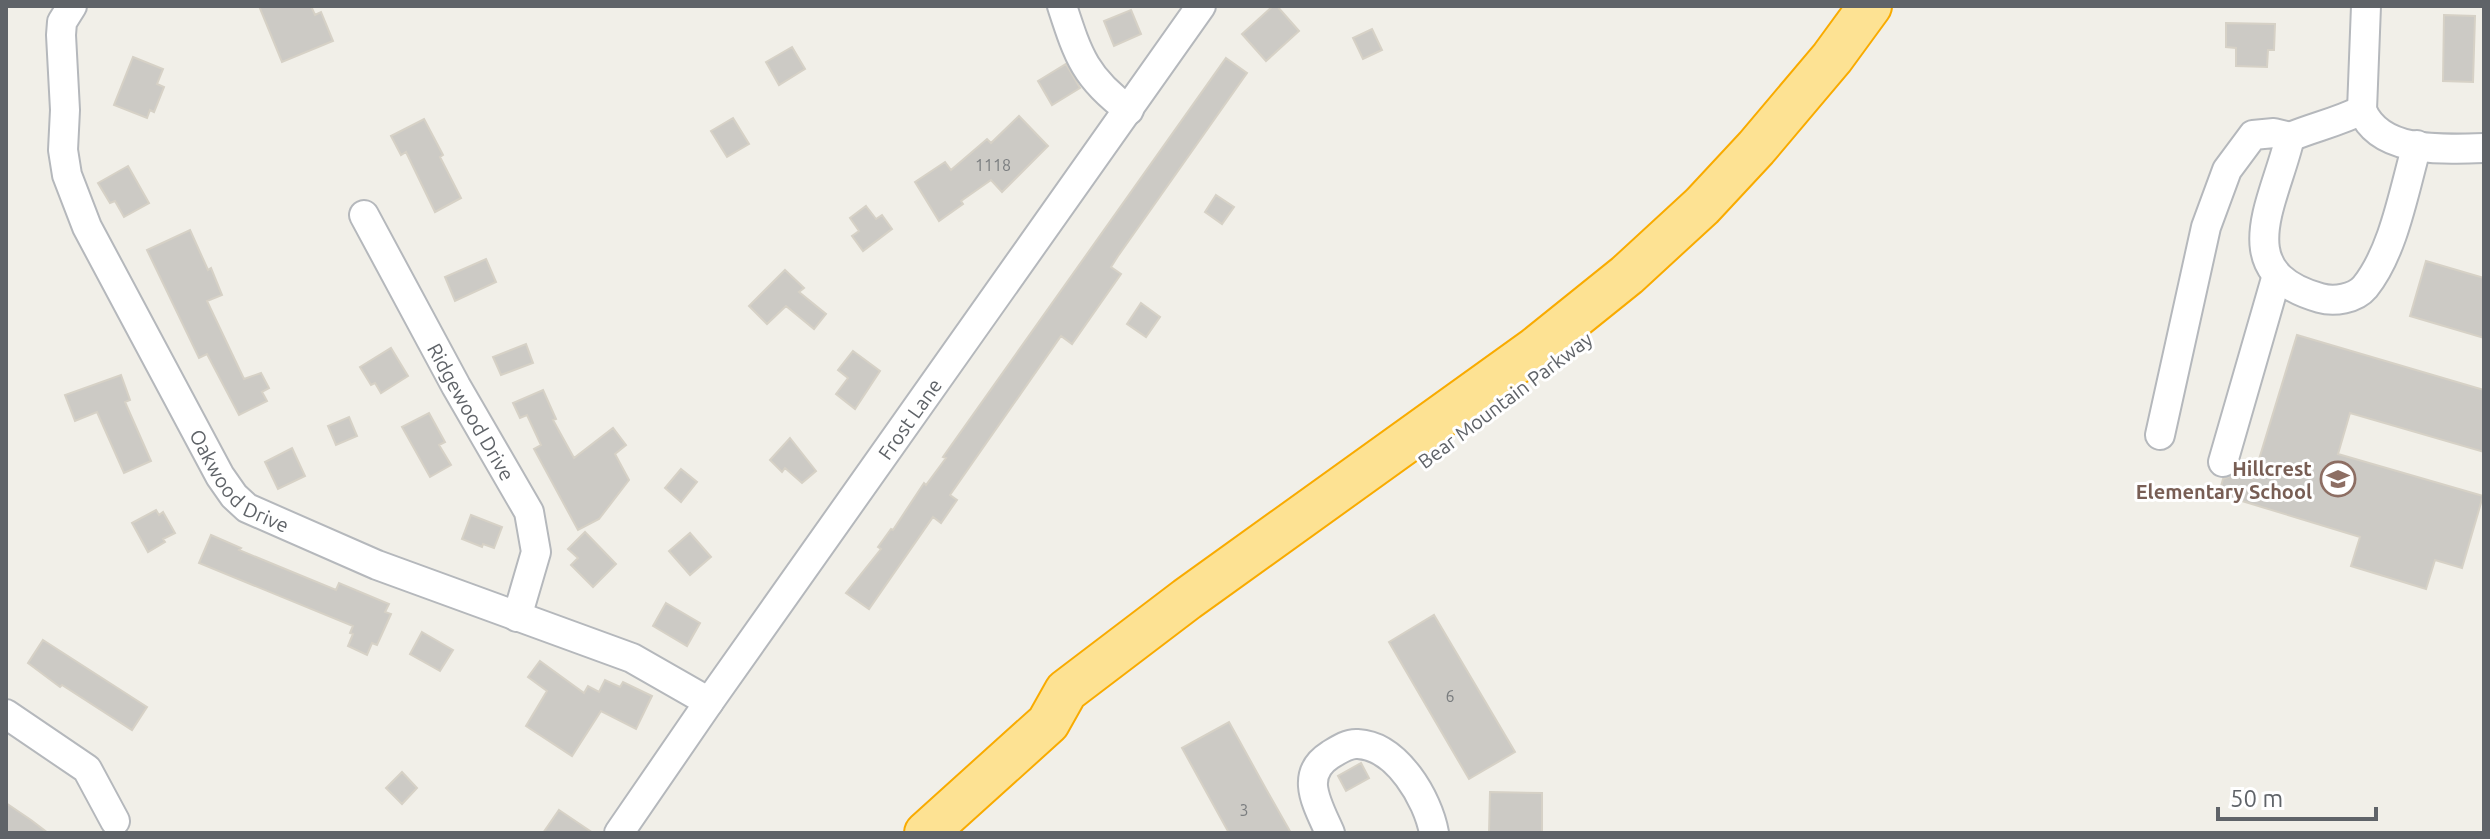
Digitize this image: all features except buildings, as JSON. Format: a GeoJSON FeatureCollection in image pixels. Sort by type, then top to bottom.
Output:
{"type":"FeatureCollection","features":[{"type":"Feature","properties":{"kind":"highway","name":"Bear Mountain Parkway"},"geometry":{"type":"LineString","coordinates":[[926,833],[1048,723],[1066,691],[1187,599],[1535,349],[1627,275],[1702,206],[1756,148],[1824,69],[1870,6]]}},
{"type":"Feature","properties":{"kind":"highway","name":"Bear Mountain Parkway"},"geometry":{"type":"LineString","coordinates":[[1048,723],[1082,710],[1204,617],[1517,394],[1638,298],[1722,220],[1776,164],[1850,75],[1899,6]]}},
{"type":"Feature","properties":{"kind":"street","name":"Oakwood Drive"},"geometry":{"type":"LineString","coordinates":[[72,6],[62,22],[61,35],[65,110],[63,150],[67,175],[87,227],[220,476],[234,496],[247,508],[377,565],[632,658],[709,702]]}},
{"type":"Feature","properties":{"kind":"street"},"geometry":{"type":"LineString","coordinates":[[1062,6],[1079,58],[1092,78],[1129,110]]}},
{"type":"Feature","properties":{"kind":"street","name":"Frost Lane"},"geometry":{"type":"LineString","coordinates":[[619,833],[1201,6]]}},
{"type":"Feature","properties":{"kind":"street"},"geometry":{"type":"LineString","coordinates":[[2366,6],[2362,110],[2368,124],[2380,135],[2404,144],[2484,148]]}},
{"type":"Feature","properties":{"kind":"street"},"geometry":{"type":"LineString","coordinates":[[2160,435],[2206,227],[2227,170],[2253,135],[2274,133],[2290,137],[2335,123],[2362,110]]}},
{"type":"Feature","properties":{"kind":"street"},"geometry":{"type":"LineString","coordinates":[[2290,137],[2264,229],[2264,248],[2268,265],[2283,282],[2323,299],[2347,299],[2363,289],[2385,254],[2417,145]]}},
{"type":"Feature","properties":{"kind":"street","name":"Ridgewood Drive"},"geometry":{"type":"LineString","coordinates":[[364,215],[456,386],[529,512],[536,552],[517,617]]}},
{"type":"Feature","properties":{"kind":"street"},"geometry":{"type":"LineString","coordinates":[[2223,462],[2277,275]]}},
{"type":"Feature","properties":{"kind":"street"},"geometry":{"type":"LineString","coordinates":[[6,714],[87,769],[115,821]]}},
{"type":"Feature","properties":{"kind":"street"},"geometry":{"type":"LineString","coordinates":[[1330,833],[1313,787],[1314,772],[1322,760],[1341,748],[1358,744],[1391,755],[1404,768],[1432,818],[1434,833]]}},
{"type":"Feature","properties":{"kind":"place","name":"Hillcrest Elementary School"},"geometry":{"type":"Point","coordinates":[2338,479]}}]}
